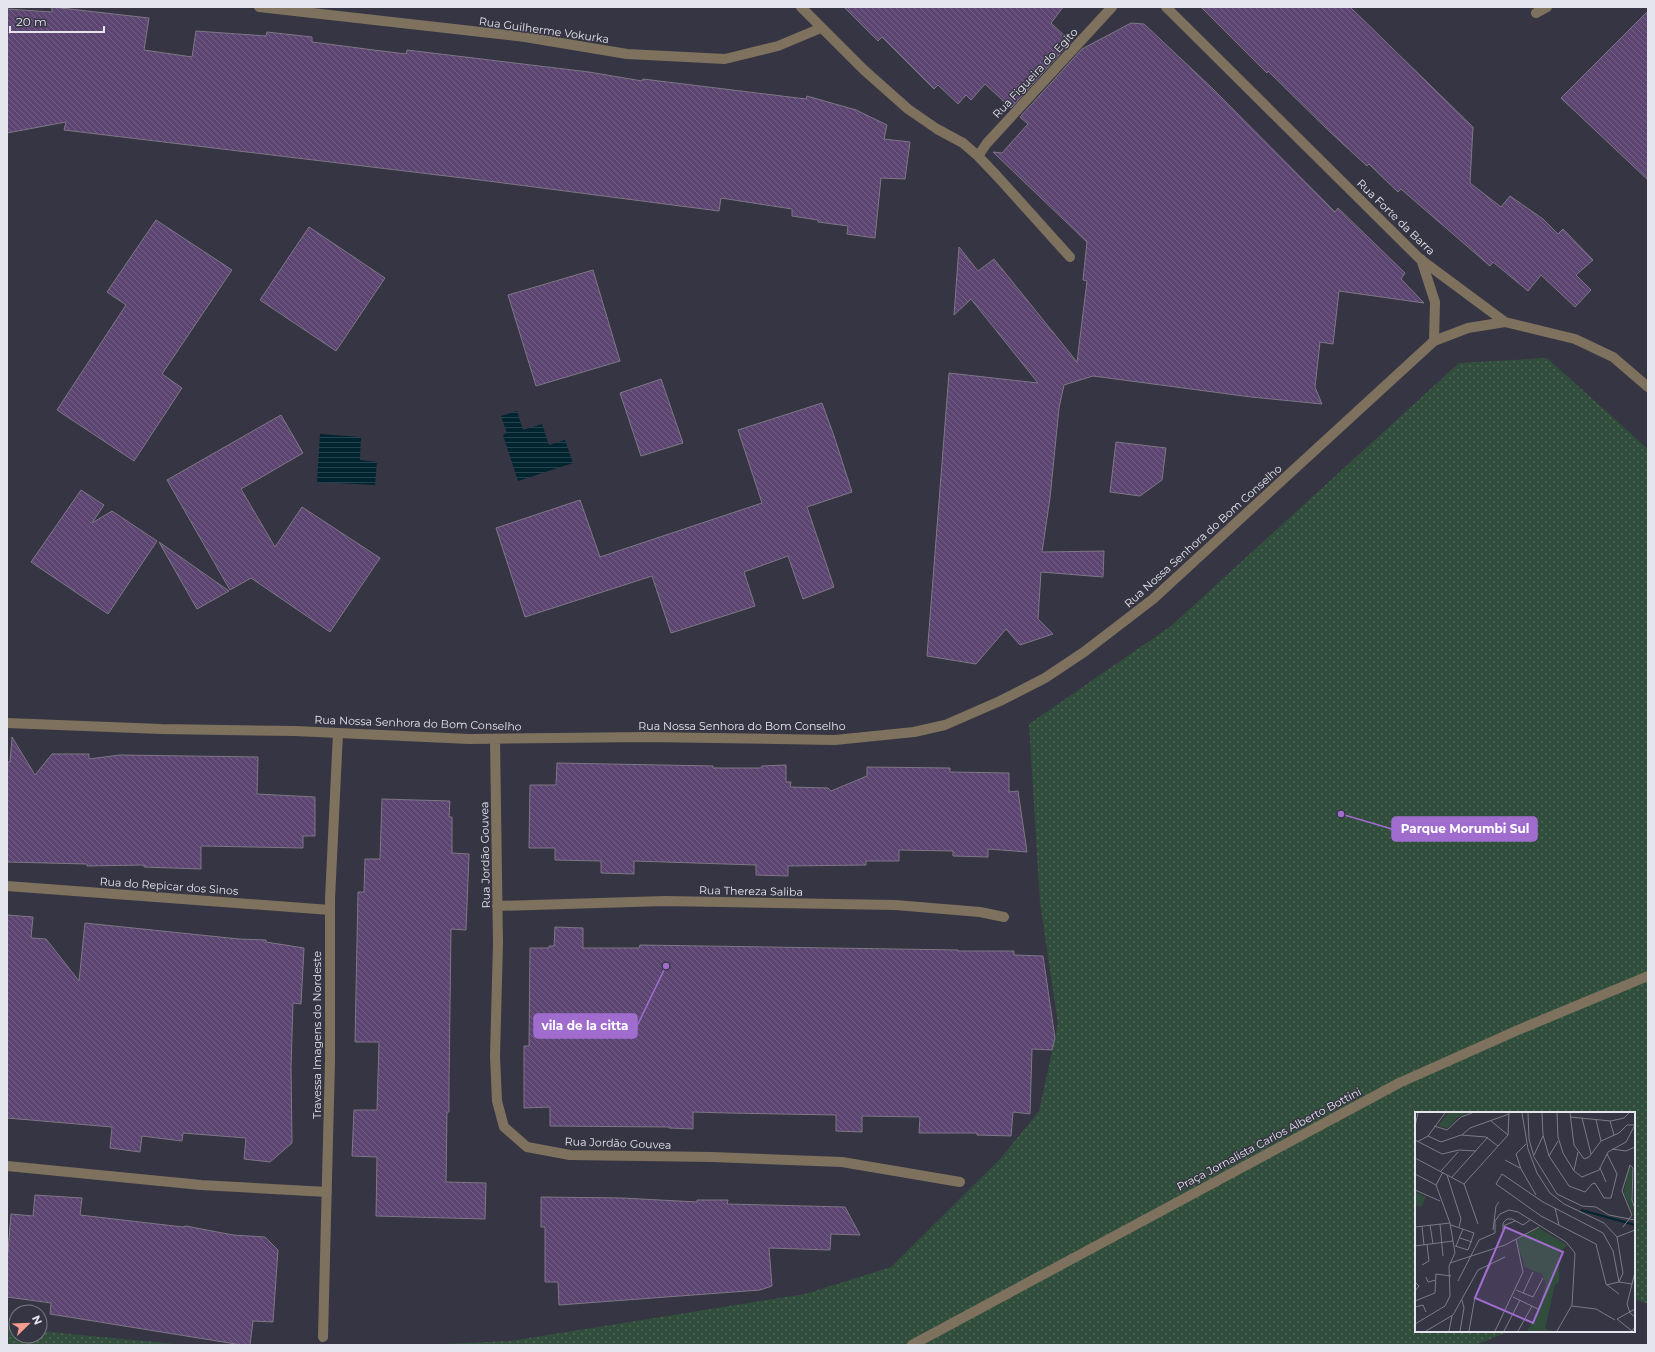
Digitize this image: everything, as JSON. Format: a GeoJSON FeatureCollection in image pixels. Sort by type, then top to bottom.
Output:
{"type":"FeatureCollection","features":[{"type":"Feature","properties":{"kind":"street","name":"Rua Guilherme Vokurka"},"geometry":{"type":"LineString","coordinates":[[259,7],[525,37],[626,54],[725,59],[778,46],[821,28]]}},
{"type":"Feature","properties":{"kind":"street"},"geometry":{"type":"LineString","coordinates":[[801,7],[864,70],[908,109],[938,129],[963,143],[978,156],[1070,257]]}},
{"type":"Feature","properties":{"kind":"street","name":"Rua Figueira do Egito"},"geometry":{"type":"LineString","coordinates":[[978,156],[987,143],[1112,7]]}},
{"type":"Feature","properties":{"kind":"street","name":"Rua Forte da Barra"},"geometry":{"type":"LineString","coordinates":[[1166,7],[1420,259],[1505,322],[1575,339],[1613,357],[1648,387]]}},
{"type":"Feature","properties":{"kind":"street"},"geometry":{"type":"LineString","coordinates":[[1536,13],[1547,7]]}},
{"type":"Feature","properties":{"kind":"street"},"geometry":{"type":"LineString","coordinates":[[1420,259],[1435,302],[1436,320],[1434,341]]}},
{"type":"Feature","properties":{"kind":"street","name":"Rua Nossa Senhora do Bom Conselho"},"geometry":{"type":"LineString","coordinates":[[7,723],[495,739],[646,738],[834,740],[914,732],[945,725],[1000,701],[1045,678],[1084,652],[1153,599],[1434,341],[1468,328],[1505,322]]}},
{"type":"Feature","properties":{"kind":"street","name":"Travessa Imagens do Nordeste"},"geometry":{"type":"LineString","coordinates":[[323,1337],[330,1061],[330,910],[338,733]]}},
{"type":"Feature","properties":{"kind":"street","name":"Rua Jordão Gouvea"},"geometry":{"type":"LineString","coordinates":[[495,739],[497,906],[495,1056],[497,1101],[504,1127],[527,1147],[570,1155],[712,1156],[842,1162],[960,1182]]}},
{"type":"Feature","properties":{"kind":"street","name":"Rua do Repicar dos Sinos"},"geometry":{"type":"LineString","coordinates":[[7,886],[330,910]]}},
{"type":"Feature","properties":{"kind":"street","name":"Rua Thereza Saliba"},"geometry":{"type":"LineString","coordinates":[[497,906],[665,901],[895,905],[980,912],[1004,917]]}},
{"type":"Feature","properties":{"kind":"street","name":"Praça Jornalista Carlos Alberto Bottini"},"geometry":{"type":"LineString","coordinates":[[912,1345],[1125,1229],[1399,1083],[1518,1030],[1648,976]]}},
{"type":"Feature","properties":{"kind":"street"},"geometry":{"type":"LineString","coordinates":[[7,1166],[201,1185],[327,1192]]}},
{"type":"Feature","properties":{"kind":"green space"},"geometry":{"type":"Polygon","coordinates":[[[1547,358],[1648,449],[1648,1304],[1635,1299],[1635,1112],[1415,1112],[1415,1332],[1508,1332],[1476,1345],[422,1345],[510,1341],[805,1294],[891,1267],[1001,1158],[1039,1111],[1058,1024],[1040,903],[1029,724],[1171,626],[1459,363],[1547,358]]]}},
{"type":"Feature","properties":{"kind":"green space"},"geometry":{"type":"Polygon","coordinates":[[[7,1327],[8,1344],[48,1344],[48,1332],[186,1345],[7,1345],[7,1327]]]}},
{"type":"Feature","properties":{"kind":"water"},"geometry":{"type":"Polygon","coordinates":[[[517,411],[523,430],[542,424],[549,445],[565,440],[573,463],[518,481],[503,435],[507,433],[501,416],[517,411]]]}},
{"type":"Feature","properties":{"kind":"water"},"geometry":{"type":"Polygon","coordinates":[[[320,434],[361,437],[360,460],[377,462],[375,485],[317,482],[320,434]]]}},
{"type":"Feature","properties":{"kind":"building"},"geometry":{"type":"Polygon","coordinates":[[[52,7],[149,18],[144,50],[192,57],[196,31],[266,36],[267,32],[312,37],[312,42],[406,54],[407,50],[589,72],[642,81],[643,79],[806,99],[807,96],[856,110],[887,125],[884,139],[910,142],[905,179],[881,178],[875,238],[847,234],[848,226],[818,222],[818,220],[792,216],[792,209],[721,198],[719,211],[488,181],[64,130],[66,122],[7,133],[7,9],[52,12],[52,7]]]}},
{"type":"Feature","properties":{"kind":"building"},"geometry":{"type":"Polygon","coordinates":[[[844,7],[1063,7],[1051,23],[1071,42],[1011,108],[985,84],[971,100],[966,95],[958,104],[938,85],[934,89],[882,37],[878,41],[844,7]]]}},
{"type":"Feature","properties":{"kind":"building"},"geometry":{"type":"Polygon","coordinates":[[[1201,7],[1350,7],[1473,127],[1470,183],[1501,207],[1510,196],[1543,219],[1558,234],[1563,229],[1593,260],[1576,275],[1591,290],[1575,307],[1541,275],[1528,291],[1493,262],[1490,266],[1401,189],[1398,192],[1369,164],[1367,166],[1268,71],[1267,73],[1201,7]]]}},
{"type":"Feature","properties":{"kind":"building"},"geometry":{"type":"Polygon","coordinates":[[[1648,11],[1648,180],[1561,98],[1648,11]]]}},
{"type":"Feature","properties":{"kind":"building"},"geometry":{"type":"Polygon","coordinates":[[[1131,23],[1144,24],[1212,88],[1335,212],[1338,208],[1405,273],[1401,279],[1424,303],[1339,291],[1333,344],[1320,342],[1315,387],[1322,404],[1251,397],[1093,376],[1064,385],[1059,408],[1050,498],[1042,552],[1104,551],[1103,577],[1041,572],[1038,619],[1053,634],[1020,645],[1006,629],[976,664],[927,656],[949,373],[1038,383],[971,299],[954,315],[959,247],[978,271],[994,259],[1077,362],[1087,281],[1083,280],[1087,242],[993,152],[1002,153],[1028,124],[1020,117],[1082,49],[1131,23]]]}},
{"type":"Feature","properties":{"kind":"building"},"geometry":{"type":"Polygon","coordinates":[[[156,220],[232,270],[162,374],[182,388],[134,461],[57,410],[126,305],[107,292],[156,220]]]}},
{"type":"Feature","properties":{"kind":"building"},"geometry":{"type":"Polygon","coordinates":[[[309,227],[385,278],[336,351],[260,300],[309,227]]]}},
{"type":"Feature","properties":{"kind":"building"},"geometry":{"type":"Polygon","coordinates":[[[593,270],[620,361],[536,386],[508,295],[593,270]]]}},
{"type":"Feature","properties":{"kind":"building"},"geometry":{"type":"Polygon","coordinates":[[[661,379],[683,443],[641,456],[620,393],[661,379]]]}},
{"type":"Feature","properties":{"kind":"building"},"geometry":{"type":"Polygon","coordinates":[[[822,403],[852,492],[807,507],[834,587],[803,599],[788,556],[744,572],[755,606],[671,633],[652,576],[525,617],[496,528],[580,500],[600,557],[762,503],[738,430],[822,403]]]}},
{"type":"Feature","properties":{"kind":"building"},"geometry":{"type":"Polygon","coordinates":[[[281,415],[303,453],[241,489],[275,547],[302,507],[380,558],[330,632],[251,578],[230,590],[167,480],[281,415]]]}},
{"type":"Feature","properties":{"kind":"building"},"geometry":{"type":"Polygon","coordinates":[[[1116,442],[1166,448],[1162,480],[1140,496],[1110,492],[1116,442]]]}},
{"type":"Feature","properties":{"kind":"building"},"geometry":{"type":"Polygon","coordinates":[[[81,490],[104,505],[92,523],[112,511],[157,541],[108,614],[31,562],[81,490]]]}},
{"type":"Feature","properties":{"kind":"building"},"geometry":{"type":"Polygon","coordinates":[[[159,542],[229,591],[197,609],[159,542]]]}},
{"type":"Feature","properties":{"kind":"building"},"geometry":{"type":"Polygon","coordinates":[[[12,737],[35,775],[52,754],[89,754],[89,759],[120,755],[258,757],[257,794],[315,797],[315,836],[303,836],[303,848],[201,846],[201,869],[144,867],[144,865],[87,866],[87,864],[7,862],[7,762],[10,762],[12,737]]]}},
{"type":"Feature","properties":{"kind":"building"},"geometry":{"type":"Polygon","coordinates":[[[557,763],[713,766],[713,768],[761,768],[762,766],[786,765],[786,782],[791,782],[790,787],[828,788],[831,791],[867,776],[867,767],[950,768],[950,772],[1009,773],[1009,792],[1018,791],[1027,852],[988,849],[988,857],[953,856],[953,851],[899,850],[899,861],[866,861],[866,865],[788,866],[788,876],[756,875],[756,865],[634,861],[634,874],[601,873],[601,861],[555,860],[555,848],[529,848],[530,785],[556,785],[557,763]]]}},
{"type":"Feature","properties":{"kind":"building"},"geometry":{"type":"Polygon","coordinates":[[[382,799],[450,801],[449,817],[452,817],[452,853],[469,854],[466,930],[451,929],[449,1112],[447,1112],[446,1182],[486,1183],[485,1219],[376,1216],[377,1157],[352,1156],[354,1110],[377,1110],[379,1042],[355,1042],[358,892],[364,892],[365,859],[380,859],[382,799]]]}},
{"type":"Feature","properties":{"kind":"building"},"geometry":{"type":"Polygon","coordinates":[[[7,915],[33,917],[31,938],[46,939],[79,981],[85,923],[239,939],[266,940],[266,942],[304,948],[301,1004],[293,1003],[291,1067],[292,1143],[270,1162],[244,1159],[246,1138],[183,1133],[182,1141],[142,1136],[140,1152],[110,1148],[112,1127],[7,1118],[7,915]]]}},
{"type":"Feature","properties":{"kind":"building"},"geometry":{"type":"Polygon","coordinates":[[[555,927],[583,928],[583,948],[639,948],[640,945],[958,950],[1014,951],[1014,955],[1043,956],[1055,1038],[1052,1050],[1032,1049],[1030,1114],[1013,1112],[1011,1136],[977,1135],[977,1133],[919,1133],[920,1117],[862,1116],[862,1132],[836,1131],[836,1115],[693,1112],[693,1129],[669,1127],[550,1126],[550,1107],[524,1108],[524,1046],[529,1046],[530,948],[549,948],[549,946],[554,946],[555,927]]]}},
{"type":"Feature","properties":{"kind":"building"},"geometry":{"type":"Polygon","coordinates":[[[35,1195],[82,1198],[80,1215],[183,1227],[186,1226],[233,1235],[265,1237],[278,1250],[273,1322],[253,1321],[250,1345],[242,1345],[50,1314],[51,1303],[7,1297],[7,1263],[11,1214],[33,1216],[35,1195]]]}},
{"type":"Feature","properties":{"kind":"building"},"geometry":{"type":"Polygon","coordinates":[[[541,1197],[623,1198],[697,1202],[697,1200],[728,1200],[727,1204],[845,1207],[860,1235],[831,1234],[830,1250],[769,1248],[772,1286],[760,1290],[559,1305],[558,1282],[545,1282],[545,1227],[541,1227],[541,1197]]]}},
{"type":"Feature","properties":{"kind":"place","name":"Parque Morumbi Sul"},"geometry":{"type":"Point","coordinates":[1341,814]}},
{"type":"Feature","properties":{"kind":"place","name":"vila de la citta"},"geometry":{"type":"Point","coordinates":[666,966]}}]}
